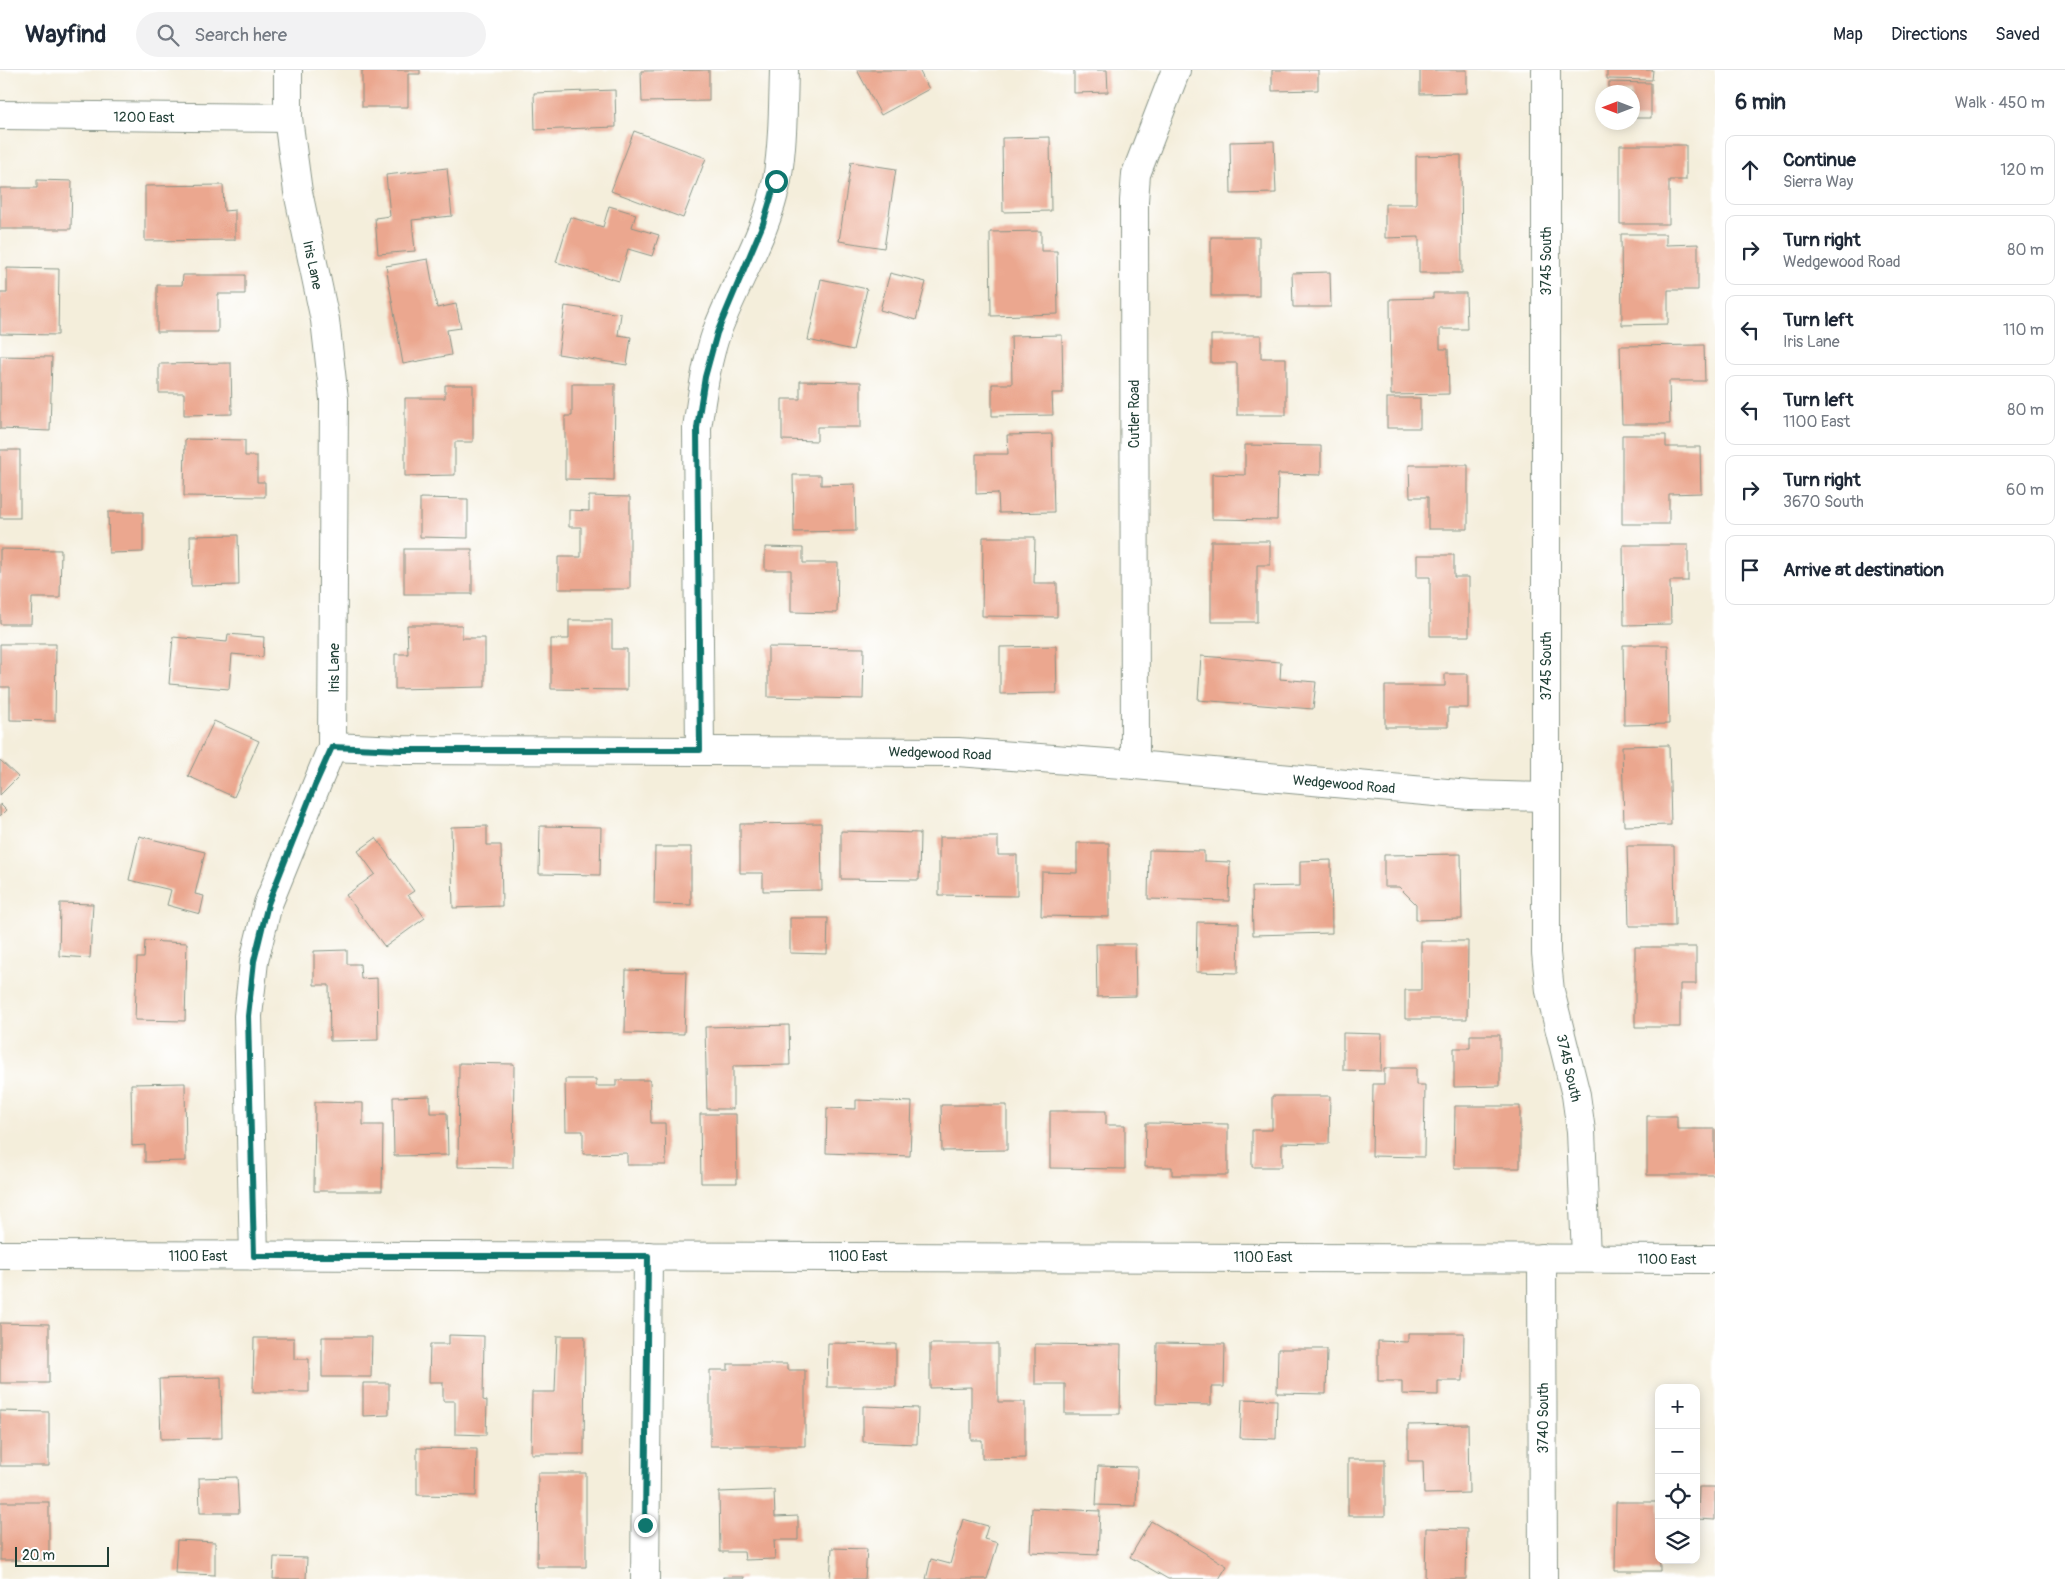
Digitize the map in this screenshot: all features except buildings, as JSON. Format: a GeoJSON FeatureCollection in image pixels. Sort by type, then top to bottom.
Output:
{"type":"FeatureCollection","features":[{"type":"Feature","properties":{"kind":"street","name":"Iris Lane"},"geometry":{"type":"LineString","coordinates":[[254,1256],[248,1016],[254,961],[268,904],[332,747],[334,399],[324,320],[298,192],[288,118],[288,70]]}},
{"type":"Feature","properties":{"kind":"street"},"geometry":{"type":"LineString","coordinates":[[700,750],[697,428],[705,377],[717,333],[763,224],[776,181],[783,125],[784,70]]}},
{"type":"Feature","properties":{"kind":"street","name":"Cutler Road"},"geometry":{"type":"LineString","coordinates":[[1135,765],[1134,201],[1136,174],[1176,70]]}},
{"type":"Feature","properties":{"kind":"street","name":"3745 South"},"geometry":{"type":"LineString","coordinates":[[1546,70],[1546,953],[1550,990],[1576,1095],[1581,1131],[1586,1258]]}},
{"type":"Feature","properties":{"kind":"street","name":"1200 East"},"geometry":{"type":"LineString","coordinates":[[0,115],[288,118]]}},
{"type":"Feature","properties":{"kind":"street","name":"Wedgewood Road"},"geometry":{"type":"LineString","coordinates":[[332,747],[400,750],[958,752],[1135,765],[1469,795],[1546,797]]}},
{"type":"Feature","properties":{"kind":"street","name":"1100 East"},"geometry":{"type":"LineString","coordinates":[[0,1255],[1715,1259]]}},
{"type":"Feature","properties":{"kind":"street"},"geometry":{"type":"LineString","coordinates":[[645,1579],[648,1256]]}},
{"type":"Feature","properties":{"kind":"street","name":"3740 South"},"geometry":{"type":"LineString","coordinates":[[1542,1258],[1543,1579]]}},
{"type":"Feature","properties":{"kind":"route"},"geometry":{"type":"LineString","coordinates":[[645,1525],[648,1256],[254,1256],[248,1016],[254,961],[268,904],[332,747],[400,750],[700,750],[697,428],[705,377],[717,333],[763,224],[776,181]]}}]}
